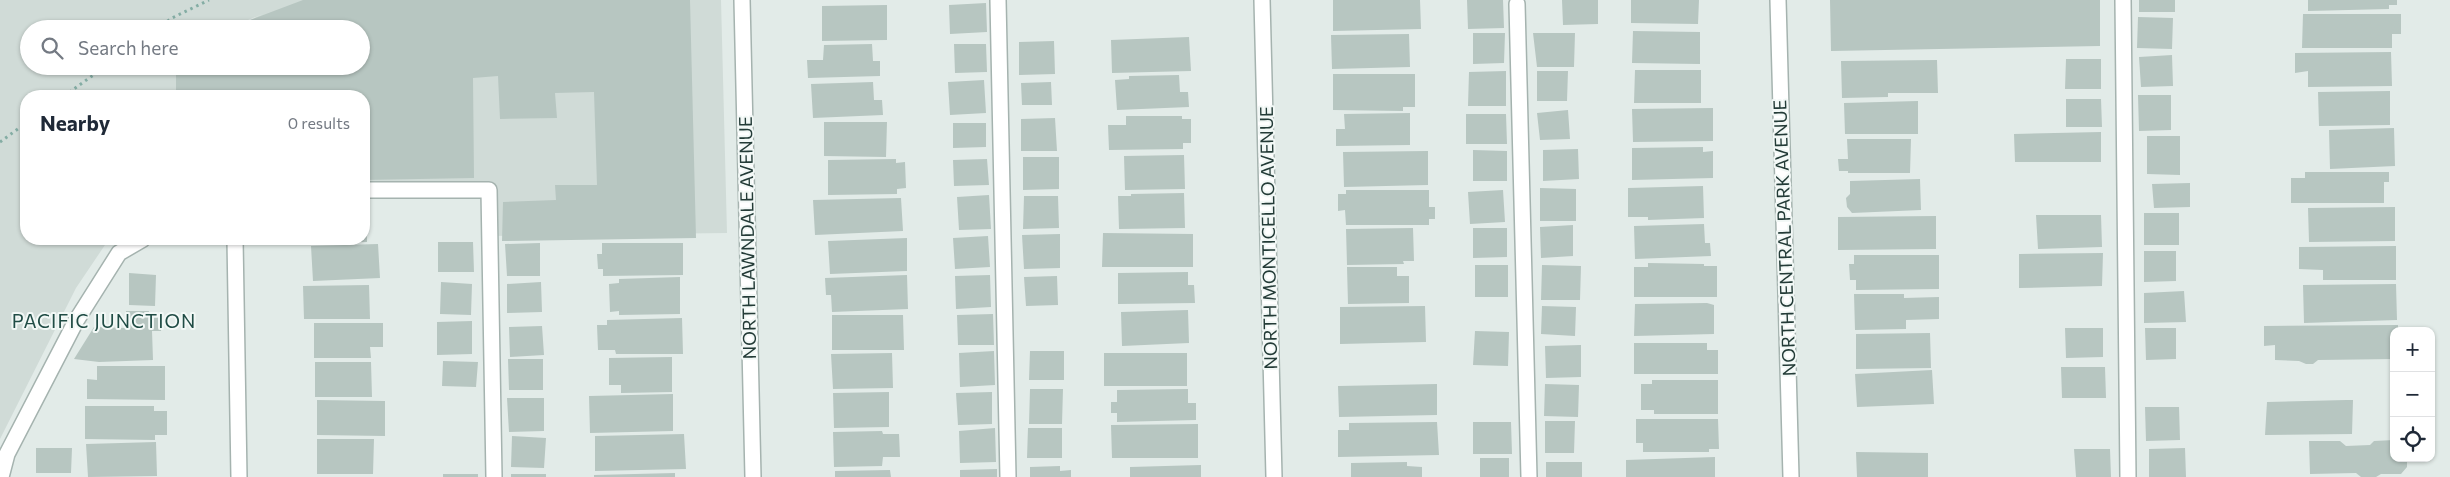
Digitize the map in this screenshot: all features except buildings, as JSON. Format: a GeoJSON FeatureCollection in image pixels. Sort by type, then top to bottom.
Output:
{"type":"FeatureCollection","features":[{"type":"Feature","properties":{"kind":"street","name":"NORTH LAWNDALE AVENUE"},"geometry":{"type":"LineString","coordinates":[[742,0],[753,477]]}},
{"type":"Feature","properties":{"kind":"street"},"geometry":{"type":"LineString","coordinates":[[998,0],[1008,477]]}},
{"type":"Feature","properties":{"kind":"street","name":"NORTH MONTICELLO AVENUE"},"geometry":{"type":"LineString","coordinates":[[1262,0],[1274,477]]}},
{"type":"Feature","properties":{"kind":"street","name":"NORTH CENTRAL PARK AVENUE"},"geometry":{"type":"LineString","coordinates":[[1778,0],[1790,477]]}},
{"type":"Feature","properties":{"kind":"street"},"geometry":{"type":"LineString","coordinates":[[2123,0],[2128,477]]}},
{"type":"Feature","properties":{"kind":"street"},"geometry":{"type":"LineString","coordinates":[[1517,4],[1529,477]]}},
{"type":"Feature","properties":{"kind":"street"},"geometry":{"type":"LineString","coordinates":[[370,190],[489,190],[494,477]]}},
{"type":"Feature","properties":{"kind":"street"},"geometry":{"type":"LineString","coordinates":[[1,477],[7,454],[76,321],[119,253],[133,245]]}},
{"type":"Feature","properties":{"kind":"street"},"geometry":{"type":"LineString","coordinates":[[235,245],[239,477]]}},
{"type":"Feature","properties":{"kind":"path"},"geometry":{"type":"LineString","coordinates":[[169,20],[209,0]]}},
{"type":"Feature","properties":{"kind":"path"},"geometry":{"type":"LineString","coordinates":[[72,90],[93,75]]}},
{"type":"Feature","properties":{"kind":"path"},"geometry":{"type":"LineString","coordinates":[[0,142],[20,127]]}},
{"type":"Feature","properties":{"kind":"shaded area"},"geometry":{"type":"Polygon","coordinates":[[[0,0],[721,0],[727,233],[490,236],[489,190],[370,190],[370,90],[20,90],[20,245],[105,245],[76,288],[0,439],[0,0]]]}},
{"type":"Feature","properties":{"kind":"district","name":"PACIFIC JUNCTION"},"geometry":{"type":"Point","coordinates":[104,320]}}]}
